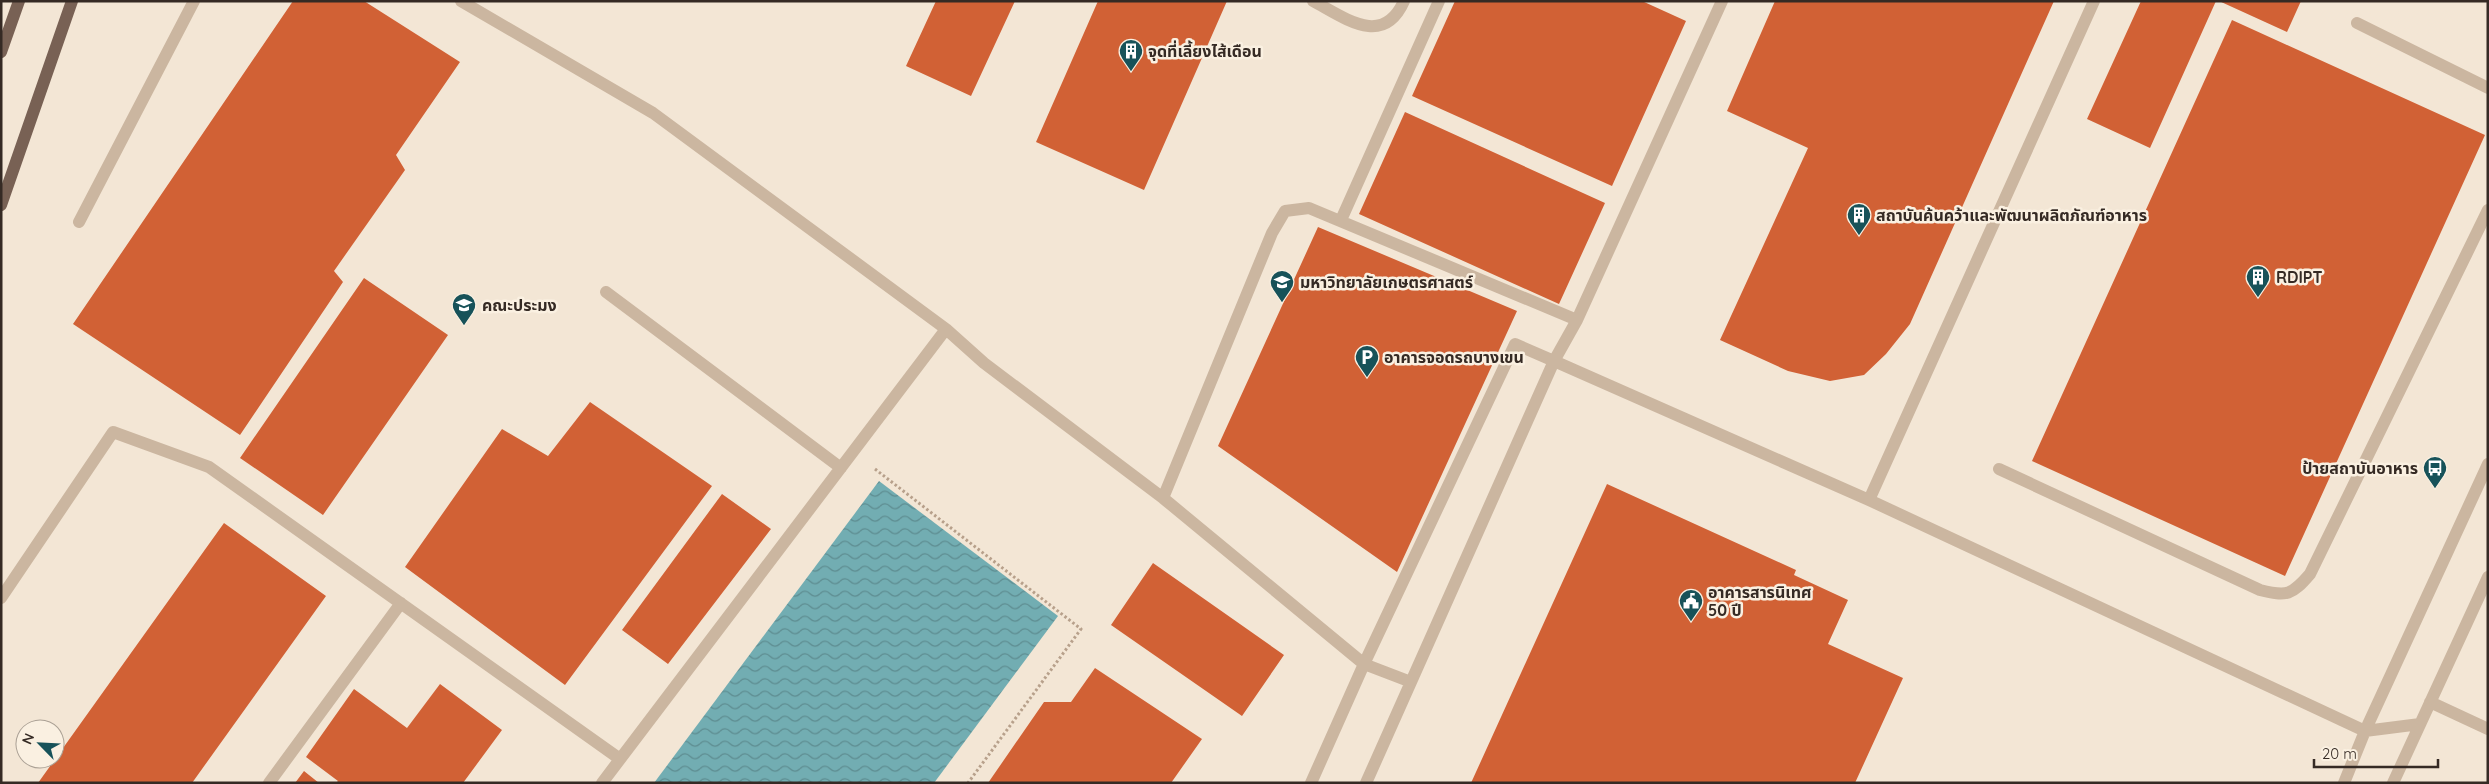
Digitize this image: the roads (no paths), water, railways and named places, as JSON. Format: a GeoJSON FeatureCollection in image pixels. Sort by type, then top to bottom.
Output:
{"type":"FeatureCollection","features":[{"type":"Feature","properties":{"kind":"main road"},"geometry":{"type":"LineString","coordinates":[[1,52],[19,1]]}},
{"type":"Feature","properties":{"kind":"main road"},"geometry":{"type":"LineString","coordinates":[[1,205],[72,1]]}},
{"type":"Feature","properties":{"kind":"street"},"geometry":{"type":"LineString","coordinates":[[79,222],[194,1]]}},
{"type":"Feature","properties":{"kind":"street"},"geometry":{"type":"LineString","coordinates":[[461,1],[653,113],[946,329],[984,362],[1163,498],[1364,664],[1411,682]]}},
{"type":"Feature","properties":{"kind":"street"},"geometry":{"type":"LineString","coordinates":[[1314,1],[1359,26],[1380,26],[1398,14],[1404,1]]}},
{"type":"Feature","properties":{"kind":"street"},"geometry":{"type":"LineString","coordinates":[[1341,220],[1439,1]]}},
{"type":"Feature","properties":{"kind":"street"},"geometry":{"type":"LineString","coordinates":[[1366,783],[1554,361],[1577,320],[1722,1]]}},
{"type":"Feature","properties":{"kind":"street"},"geometry":{"type":"LineString","coordinates":[[1869,500],[2094,1]]}},
{"type":"Feature","properties":{"kind":"street"},"geometry":{"type":"LineString","coordinates":[[2357,23],[2488,88]]}},
{"type":"Feature","properties":{"kind":"street"},"geometry":{"type":"LineString","coordinates":[[1163,498],[1272,233],[1285,211],[1309,208],[1577,320]]}},
{"type":"Feature","properties":{"kind":"street"},"geometry":{"type":"LineString","coordinates":[[1999,469],[2260,590],[2280,595],[2296,591],[2310,574],[2488,210]]}},
{"type":"Feature","properties":{"kind":"street"},"geometry":{"type":"LineString","coordinates":[[606,292],[841,468]]}},
{"type":"Feature","properties":{"kind":"street"},"geometry":{"type":"LineString","coordinates":[[602,783],[946,329]]}},
{"type":"Feature","properties":{"kind":"street"},"geometry":{"type":"LineString","coordinates":[[1311,783],[1364,664],[1515,344],[1869,500],[2365,731],[2420,724]]}},
{"type":"Feature","properties":{"kind":"street"},"geometry":{"type":"LineString","coordinates":[[1,598],[113,432],[209,467],[620,759]]}},
{"type":"Feature","properties":{"kind":"street"},"geometry":{"type":"LineString","coordinates":[[2344,783],[2365,731],[2488,464]]}},
{"type":"Feature","properties":{"kind":"street"},"geometry":{"type":"LineString","coordinates":[[2393,783],[2488,577]]}},
{"type":"Feature","properties":{"kind":"street"},"geometry":{"type":"LineString","coordinates":[[269,783],[400,603]]}},
{"type":"Feature","properties":{"kind":"street"},"geometry":{"type":"LineString","coordinates":[[2430,702],[2488,729]]}},
{"type":"Feature","properties":{"kind":"water"},"geometry":{"type":"Polygon","coordinates":[[[879,481],[1058,616],[934,783],[654,783],[879,481]]]}},
{"type":"Feature","properties":{"kind":"place","name":"จุดที่เลี้ยงไส้เดือน"},"geometry":{"type":"Point","coordinates":[1131,72]}},
{"type":"Feature","properties":{"kind":"place","name":"สถาบันค้นคว้าและพัฒนาผลิตภัณฑ์อาหาร"},"geometry":{"type":"Point","coordinates":[1859,236]}},
{"type":"Feature","properties":{"kind":"place","name":"RDIPT"},"geometry":{"type":"Point","coordinates":[2258,298]}},
{"type":"Feature","properties":{"kind":"place","name":"มหาวิทยาลัยเกษตรศาสตร์"},"geometry":{"type":"Point","coordinates":[1282,303]}},
{"type":"Feature","properties":{"kind":"place","name":"คณะประมง"},"geometry":{"type":"Point","coordinates":[464,326]}},
{"type":"Feature","properties":{"kind":"place","name":"อาคารจอดรถบางเขน"},"geometry":{"type":"Point","coordinates":[1367,378]}},
{"type":"Feature","properties":{"kind":"place","name":"ป้ายสถาบันอาหาร"},"geometry":{"type":"Point","coordinates":[2435,489]}},
{"type":"Feature","properties":{"kind":"place","name":"อาคารสารนิเทศ 50 ปี"},"geometry":{"type":"Point","coordinates":[1691,622]}}]}
